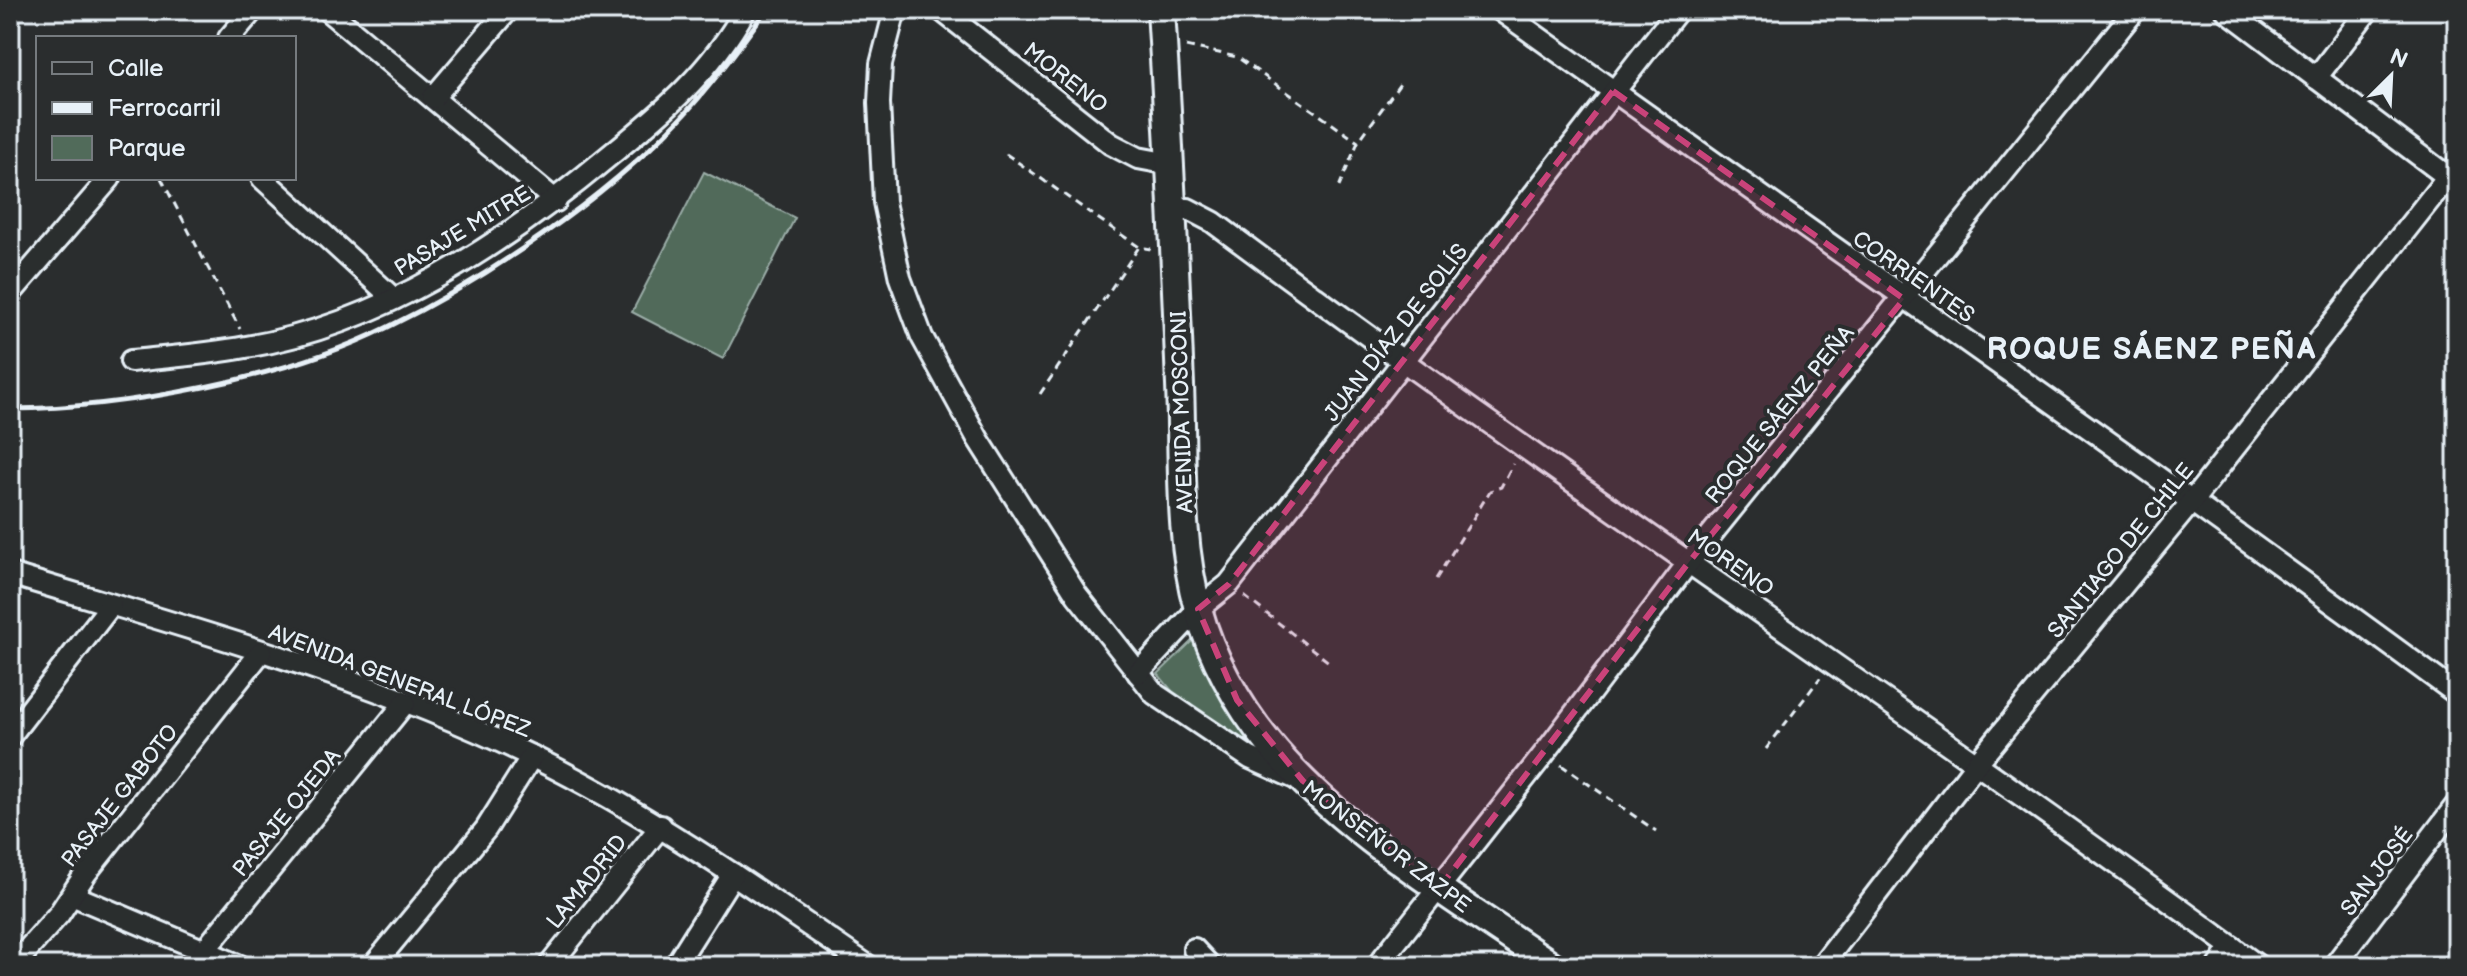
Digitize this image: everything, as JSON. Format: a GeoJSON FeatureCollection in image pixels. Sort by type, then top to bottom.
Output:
{"type":"FeatureCollection","features":[{"type":"Feature","properties":{"kind":"street"},"geometry":{"type":"LineString","coordinates":[[231,36],[253,10]]}},
{"type":"Feature","properties":{"kind":"street"},"geometry":{"type":"LineString","coordinates":[[327,10],[556,201]]}},
{"type":"Feature","properties":{"kind":"street"},"geometry":{"type":"LineString","coordinates":[[433,98],[508,10]]}},
{"type":"Feature","properties":{"kind":"street","name":"PASAJE MITRE"},"geometry":{"type":"LineString","coordinates":[[131,361],[249,347],[325,326],[394,299],[442,275],[556,201],[682,96],[712,62],[745,10]]}},
{"type":"Feature","properties":{"kind":"street","name":"MONSEÑOR ZAZPE"},"geometry":{"type":"LineString","coordinates":[[895,10],[881,64],[879,103],[884,202],[900,278],[922,337],[978,439],[1077,595],[1155,694],[1250,758],[1303,781],[1350,823],[1553,966]]}},
{"type":"Feature","properties":{"kind":"street","name":"MORENO"},"geometry":{"type":"LineString","coordinates":[[941,10],[1111,144],[1138,158],[1170,164]]}},
{"type":"Feature","properties":{"kind":"street","name":"AVENIDA MOSCONI"},"geometry":{"type":"LineString","coordinates":[[1161,10],[1186,524],[1198,609],[1237,700],[1268,743],[1303,781]]}},
{"type":"Feature","properties":{"kind":"street","name":"CORRIENTES"},"geometry":{"type":"LineString","coordinates":[[1500,10],[1904,299],[2193,500],[2457,694]]}},
{"type":"Feature","properties":{"kind":"street","name":"JUAN DÍAZ DE SOLÍS"},"geometry":{"type":"LineString","coordinates":[[1138,673],[1198,609],[1229,584],[1678,10]]}},
{"type":"Feature","properties":{"kind":"street","name":"ROQUE SÁENZ PEÑA"},"geometry":{"type":"LineString","coordinates":[[1377,966],[1544,754],[1689,562],[2135,10]]}},
{"type":"Feature","properties":{"kind":"street"},"geometry":{"type":"LineString","coordinates":[[2226,10],[2454,175]]}},
{"type":"Feature","properties":{"kind":"street"},"geometry":{"type":"LineString","coordinates":[[2316,78],[2368,10]]}},
{"type":"Feature","properties":{"kind":"street","name":"SANTIAGO DE CHILE"},"geometry":{"type":"LineString","coordinates":[[1821,966],[1977,763],[2454,175]]}},
{"type":"Feature","properties":{"kind":"street"},"geometry":{"type":"LineString","coordinates":[[10,294],[108,180]]}},
{"type":"Feature","properties":{"kind":"street"},"geometry":{"type":"LineString","coordinates":[[264,180],[394,299]]}},
{"type":"Feature","properties":{"kind":"street","name":"MORENO"},"geometry":{"type":"LineString","coordinates":[[1172,209],[1188,209],[1213,222],[1402,363],[1977,763],[2258,966]]}},
{"type":"Feature","properties":{"kind":"street","name":"AVENIDA GENERAL LÓPEZ"},"geometry":{"type":"LineString","coordinates":[[10,574],[261,652],[405,703],[532,756],[661,826],[868,966]]}},
{"type":"Feature","properties":{"kind":"street"},"geometry":{"type":"LineString","coordinates":[[10,736],[111,605]]}},
{"type":"Feature","properties":{"kind":"street","name":"PASAJE GABOTO"},"geometry":{"type":"LineString","coordinates":[[13,966],[261,652]]}},
{"type":"Feature","properties":{"kind":"street","name":"PASAJE OJEDA"},"geometry":{"type":"LineString","coordinates":[[204,951],[405,703]]}},
{"type":"Feature","properties":{"kind":"street"},"geometry":{"type":"LineString","coordinates":[[373,966],[486,829],[532,756]]}},
{"type":"Feature","properties":{"kind":"street","name":"SAN JOSÉ"},"geometry":{"type":"LineString","coordinates":[[2334,966],[2457,804]]}},
{"type":"Feature","properties":{"kind":"street","name":"LAMADRID"},"geometry":{"type":"LineString","coordinates":[[549,966],[661,826]]}},
{"type":"Feature","properties":{"kind":"street"},"geometry":{"type":"LineString","coordinates":[[675,966],[733,874]]}},
{"type":"Feature","properties":{"kind":"street"},"geometry":{"type":"LineString","coordinates":[[72,895],[240,966]]}},
{"type":"Feature","properties":{"kind":"street"},"geometry":{"type":"LineString","coordinates":[[2219,966],[2232,947]]}},
{"type":"Feature","properties":{"kind":"street"},"geometry":{"type":"LineString","coordinates":[[1194,949],[1210,966]]}},
{"type":"Feature","properties":{"kind":"path"},"geometry":{"type":"LineString","coordinates":[[1163,41],[1237,57],[1358,142]]}},
{"type":"Feature","properties":{"kind":"path"},"geometry":{"type":"LineString","coordinates":[[1339,187],[1358,142],[1402,81]]}},
{"type":"Feature","properties":{"kind":"path"},"geometry":{"type":"LineString","coordinates":[[1006,154],[1139,247],[1175,253]]}},
{"type":"Feature","properties":{"kind":"path"},"geometry":{"type":"LineString","coordinates":[[162,180],[249,347]]}},
{"type":"Feature","properties":{"kind":"path"},"geometry":{"type":"LineString","coordinates":[[1040,394],[1139,247]]}},
{"type":"Feature","properties":{"kind":"path"},"geometry":{"type":"LineString","coordinates":[[1436,579],[1490,491],[1501,487],[1522,446]]}},
{"type":"Feature","properties":{"kind":"path"},"geometry":{"type":"LineString","coordinates":[[1229,584],[1330,663]]}},
{"type":"Feature","properties":{"kind":"path"},"geometry":{"type":"LineString","coordinates":[[1766,749],[1832,662]]}},
{"type":"Feature","properties":{"kind":"path"},"geometry":{"type":"LineString","coordinates":[[1544,754],[1656,831]]}},
{"type":"Feature","properties":{"kind":"highlighted area"},"geometry":{"type":"Polygon","coordinates":[[[1613,91],[1904,299],[1689,562],[1440,887],[1303,781],[1237,700],[1198,609],[1229,584],[1613,91]]]}},
{"type":"Feature","properties":{"kind":"green space"},"geometry":{"type":"Polygon","coordinates":[[[704,172],[795,218],[723,359],[632,312],[704,172]]]}},
{"type":"Feature","properties":{"kind":"green space"},"geometry":{"type":"Polygon","coordinates":[[[1194,639],[1232,712],[1257,746],[1187,709],[1158,674],[1194,639]]]}},
{"type":"Feature","properties":{"kind":"railway"},"geometry":{"type":"LineString","coordinates":[[10,409],[103,403],[253,376],[347,345],[425,308],[542,235],[616,179],[691,107],[766,10]]}},
{"type":"Feature","properties":{"kind":"district","name":"ROQUE SÁENZ PEÑA"},"geometry":{"type":"Point","coordinates":[2152,349]}}]}
